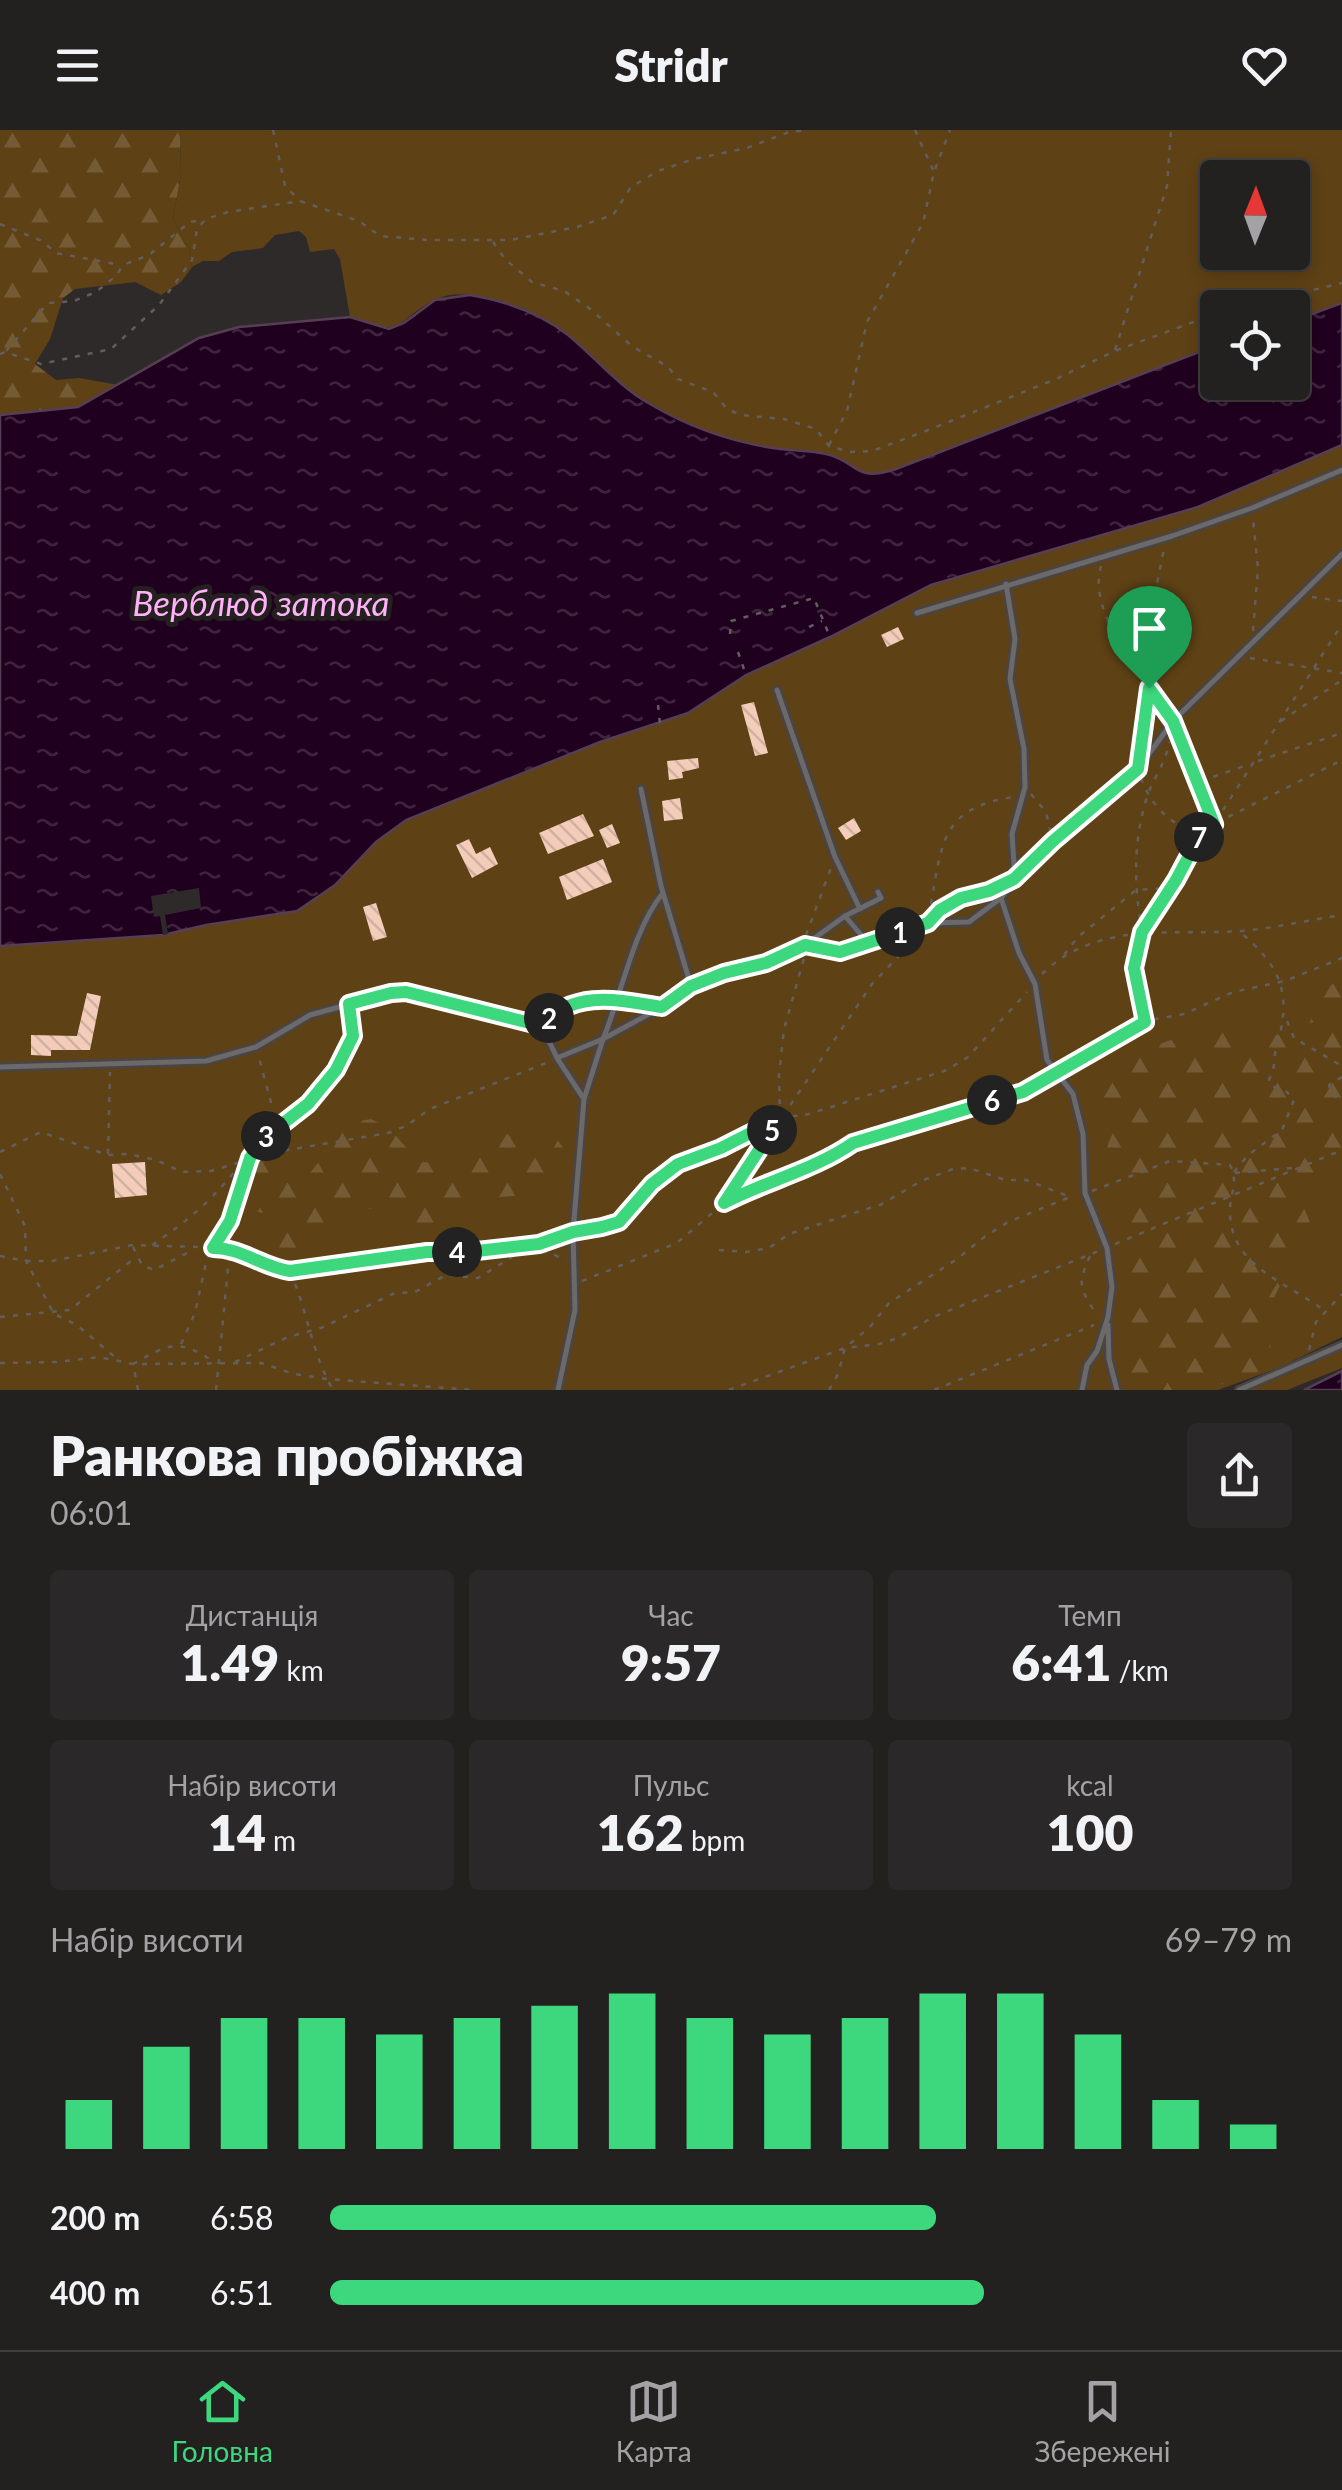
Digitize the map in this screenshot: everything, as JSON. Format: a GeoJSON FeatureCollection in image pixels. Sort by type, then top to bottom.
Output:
{"type":"FeatureCollection","features":[{"type":"Feature","properties":{"kind":"lane"},"geometry":{"type":"LineString","coordinates":[[916,614],[1172,536],[1342,470]]}},
{"type":"Feature","properties":{"kind":"lane"},"geometry":{"type":"LineString","coordinates":[[805,945],[840,952],[928,923],[968,922],[1001,898],[1014,879],[1053,841],[1138,769],[1173,721],[1342,554]]}},
{"type":"Feature","properties":{"kind":"lane"},"geometry":{"type":"LineString","coordinates":[[1006,584],[1015,638],[1010,679],[1024,750],[1026,787],[1012,834],[1014,879]]}},
{"type":"Feature","properties":{"kind":"lane"},"geometry":{"type":"LineString","coordinates":[[777,690],[835,857],[860,909]]}},
{"type":"Feature","properties":{"kind":"lane"},"geometry":{"type":"LineString","coordinates":[[641,789],[663,893],[691,986]]}},
{"type":"Feature","properties":{"kind":"lane"},"geometry":{"type":"LineString","coordinates":[[928,923],[940,910],[961,898],[1014,879]]}},
{"type":"Feature","properties":{"kind":"lane"},"geometry":{"type":"LineString","coordinates":[[557,1058],[603,1039],[662,1007],[691,986],[766,963],[805,945],[845,916],[882,898],[878,892]]}},
{"type":"Feature","properties":{"kind":"lane"},"geometry":{"type":"LineString","coordinates":[[558,1390],[575,1310],[573,1232],[584,1098],[648,911],[663,893]]}},
{"type":"Feature","properties":{"kind":"lane"},"geometry":{"type":"LineString","coordinates":[[1001,898],[1034,984],[1048,1060],[1073,1094],[1083,1134],[1084,1193],[1106,1248],[1112,1287],[1109,1359],[1117,1390]]}},
{"type":"Feature","properties":{"kind":"lane"},"geometry":{"type":"LineString","coordinates":[[845,916],[868,943]]}},
{"type":"Feature","properties":{"kind":"lane"},"geometry":{"type":"LineString","coordinates":[[0,1067],[206,1060],[256,1047],[310,1015],[391,993],[406,992],[542,1026]]}},
{"type":"Feature","properties":{"kind":"lane"},"geometry":{"type":"LineString","coordinates":[[542,1026],[571,1002],[620,1000],[662,1007]]}},
{"type":"Feature","properties":{"kind":"lane"},"geometry":{"type":"LineString","coordinates":[[542,1026],[557,1058],[584,1098]]}},
{"type":"Feature","properties":{"kind":"lane"},"geometry":{"type":"LineString","coordinates":[[1082,1390],[1087,1366],[1108,1317]]}},
{"type":"Feature","properties":{"kind":"lane"},"geometry":{"type":"LineString","coordinates":[[1239,1390],[1342,1345]]}},
{"type":"Feature","properties":{"kind":"path"},"geometry":{"type":"LineString","coordinates":[[273,130],[285,186],[300,201],[358,221],[380,236],[428,240],[492,240],[595,221],[613,214],[631,187],[658,171],[747,148],[790,132],[809,130]]}},
{"type":"Feature","properties":{"kind":"path"},"geometry":{"type":"LineString","coordinates":[[915,130],[934,172]]}},
{"type":"Feature","properties":{"kind":"path"},"geometry":{"type":"LineString","coordinates":[[829,446],[847,411],[867,322],[923,222],[934,172],[950,130]]}},
{"type":"Feature","properties":{"kind":"path"},"geometry":{"type":"LineString","coordinates":[[1115,351],[1166,186],[1171,130]]}},
{"type":"Feature","properties":{"kind":"path"},"geometry":{"type":"LineString","coordinates":[[0,224],[42,241],[56,253],[123,265],[149,255],[190,222],[300,201]]}},
{"type":"Feature","properties":{"kind":"path"},"geometry":{"type":"LineString","coordinates":[[123,265],[96,292],[48,303],[3,353],[41,364],[110,350],[159,305],[192,260],[197,229],[206,220]]}},
{"type":"Feature","properties":{"kind":"path"},"geometry":{"type":"LineString","coordinates":[[492,240],[505,259],[532,282],[564,291],[590,308],[633,347],[667,366],[678,379],[713,392],[727,409],[740,415],[784,419],[816,429],[829,446],[850,452],[872,451],[1200,320]]}},
{"type":"Feature","properties":{"kind":"path"},"geometry":{"type":"LineString","coordinates":[[1310,291],[1342,283]]}},
{"type":"Feature","properties":{"kind":"path"},"geometry":{"type":"LineString","coordinates":[[1252,508],[1258,568],[1252,643]]}},
{"type":"Feature","properties":{"kind":"path"},"geometry":{"type":"LineString","coordinates":[[1125,653],[1151,613],[1159,562],[1172,536]]}},
{"type":"Feature","properties":{"kind":"path"},"geometry":{"type":"LineString","coordinates":[[1105,555],[1098,575],[1101,604],[1125,653],[1173,721],[1214,824]]}},
{"type":"Feature","properties":{"kind":"path"},"geometry":{"type":"LineString","coordinates":[[1300,595],[1342,601]]}},
{"type":"Feature","properties":{"kind":"path"},"geometry":{"type":"LineString","coordinates":[[730,634],[731,622],[814,598],[830,638]]}},
{"type":"Feature","properties":{"kind":"path"},"geometry":{"type":"LineString","coordinates":[[808,627],[823,620]]}},
{"type":"Feature","properties":{"kind":"path"},"geometry":{"type":"LineString","coordinates":[[1214,824],[1342,624]]}},
{"type":"Feature","properties":{"kind":"path"},"geometry":{"type":"LineString","coordinates":[[738,652],[746,675]]}},
{"type":"Feature","properties":{"kind":"path"},"geometry":{"type":"LineString","coordinates":[[1239,656],[1342,673]]}},
{"type":"Feature","properties":{"kind":"path"},"geometry":{"type":"LineString","coordinates":[[1280,722],[1342,680]]}},
{"type":"Feature","properties":{"kind":"path"},"geometry":{"type":"LineString","coordinates":[[1149,688],[1138,769],[1147,796],[1167,817],[1200,835]]}},
{"type":"Feature","properties":{"kind":"path"},"geometry":{"type":"LineString","coordinates":[[658,705],[660,724]]}},
{"type":"Feature","properties":{"kind":"path"},"geometry":{"type":"LineString","coordinates":[[1145,1022],[1134,968],[1142,932],[1134,856],[1147,796],[1166,758],[1173,721]]}},
{"type":"Feature","properties":{"kind":"path"},"geometry":{"type":"LineString","coordinates":[[1200,782],[1342,733]]}},
{"type":"Feature","properties":{"kind":"path"},"geometry":{"type":"LineString","coordinates":[[1142,932],[1200,835],[1214,824],[1342,760]]}},
{"type":"Feature","properties":{"kind":"path"},"geometry":{"type":"LineString","coordinates":[[1026,787],[1046,812],[1053,841]]}},
{"type":"Feature","properties":{"kind":"path"},"geometry":{"type":"LineString","coordinates":[[724,1203],[872,984],[928,923],[945,836],[963,812],[990,801],[1023,796]]}},
{"type":"Feature","properties":{"kind":"path"},"geometry":{"type":"LineString","coordinates":[[780,1118],[784,1029],[804,959],[806,930],[835,857]]}},
{"type":"Feature","properties":{"kind":"path"},"geometry":{"type":"LineString","coordinates":[[0,1256],[26,1262],[52,1261],[133,1245],[230,1248],[290,1271],[427,1252],[539,1244],[619,1222],[652,1184],[678,1164],[721,1148],[780,1118],[809,1114],[947,1070],[968,1057],[1078,936],[1136,890],[1171,888]]}},
{"type":"Feature","properties":{"kind":"path"},"geometry":{"type":"LineString","coordinates":[[1063,956],[1120,934],[1239,931],[1342,916]]}},
{"type":"Feature","properties":{"kind":"path"},"geometry":{"type":"LineString","coordinates":[[1239,931],[1270,962],[1280,982],[1284,1017],[1294,1038],[1342,1066]]}},
{"type":"Feature","properties":{"kind":"path"},"geometry":{"type":"LineString","coordinates":[[576,1283],[677,1243],[724,1203],[830,1159],[853,1143],[1023,1092],[1145,1022],[1184,1014],[1234,992],[1280,982],[1342,958]]}},
{"type":"Feature","properties":{"kind":"path"},"geometry":{"type":"LineString","coordinates":[[181,1344],[195,1313],[207,1258],[230,1221],[250,1158],[263,1139],[308,1104],[336,1070],[353,1036],[349,1004]]}},
{"type":"Feature","properties":{"kind":"path"},"geometry":{"type":"LineString","coordinates":[[1234,1173],[1248,1155],[1282,1130],[1294,1100],[1286,1090],[1271,1086],[1269,1078],[1274,1071],[1274,1054],[1284,1017]]}},
{"type":"Feature","properties":{"kind":"path"},"geometry":{"type":"LineString","coordinates":[[256,1047],[271,1102],[263,1139]]}},
{"type":"Feature","properties":{"kind":"path"},"geometry":{"type":"LineString","coordinates":[[0,1152],[41,1132],[108,1156],[128,1154],[156,1160],[182,1172],[211,1171],[250,1158],[388,1133],[430,1109],[557,1058]]}},
{"type":"Feature","properties":{"kind":"path"},"geometry":{"type":"LineString","coordinates":[[108,1156],[110,1064]]}},
{"type":"Feature","properties":{"kind":"path"},"geometry":{"type":"LineString","coordinates":[[1342,1077],[1329,1086],[1331,1094],[1342,1101]]}},
{"type":"Feature","properties":{"kind":"path"},"geometry":{"type":"LineString","coordinates":[[729,1390],[844,1348],[898,1338],[933,1317],[1342,1150]]}},
{"type":"Feature","properties":{"kind":"path"},"geometry":{"type":"LineString","coordinates":[[151,1246],[183,1226],[222,1188],[243,1160]]}},
{"type":"Feature","properties":{"kind":"path"},"geometry":{"type":"LineString","coordinates":[[830,1390],[844,1348],[870,1327],[889,1303],[983,1238],[1008,1222],[1068,1196],[1170,1161],[1230,1165],[1236,1178],[1232,1229],[1238,1247],[1248,1261],[1325,1311]]}},
{"type":"Feature","properties":{"kind":"path"},"geometry":{"type":"LineString","coordinates":[[1234,1173],[1305,1165]]}},
{"type":"Feature","properties":{"kind":"path"},"geometry":{"type":"LineString","coordinates":[[719,1250],[746,1252],[769,1248],[789,1234],[882,1204],[921,1181],[954,1168],[969,1168],[1006,1180],[1026,1180],[1068,1196]]}},
{"type":"Feature","properties":{"kind":"path"},"geometry":{"type":"LineString","coordinates":[[0,1174],[25,1226],[26,1262],[54,1314],[77,1325],[117,1359]]}},
{"type":"Feature","properties":{"kind":"path"},"geometry":{"type":"LineString","coordinates":[[133,1245],[142,1265],[154,1270],[197,1248]]}},
{"type":"Feature","properties":{"kind":"path"},"geometry":{"type":"LineString","coordinates":[[216,1390],[230,1248]]}},
{"type":"Feature","properties":{"kind":"path"},"geometry":{"type":"LineString","coordinates":[[505,1248],[562,1258],[576,1272]]}},
{"type":"Feature","properties":{"kind":"path"},"geometry":{"type":"LineString","coordinates":[[233,1363],[395,1293],[415,1292],[446,1275],[478,1278],[525,1249]]}},
{"type":"Feature","properties":{"kind":"path"},"geometry":{"type":"LineString","coordinates":[[934,1390],[1100,1322],[1081,1290],[1080,1278],[1090,1254]]}},
{"type":"Feature","properties":{"kind":"path"},"geometry":{"type":"LineString","coordinates":[[0,1317],[70,1310],[138,1256]]}},
{"type":"Feature","properties":{"kind":"path"},"geometry":{"type":"LineString","coordinates":[[290,1271],[306,1306],[312,1348],[333,1390]]}},
{"type":"Feature","properties":{"kind":"path"},"geometry":{"type":"LineString","coordinates":[[1306,1362],[1316,1322],[1342,1294]]}},
{"type":"Feature","properties":{"kind":"path"},"geometry":{"type":"LineString","coordinates":[[133,1364],[167,1345],[181,1344],[217,1364]]}},
{"type":"Feature","properties":{"kind":"path"},"geometry":{"type":"LineString","coordinates":[[0,1363],[98,1357],[133,1364],[261,1363],[326,1379],[473,1390]]}},
{"type":"Feature","properties":{"kind":"path"},"geometry":{"type":"LineString","coordinates":[[133,1364],[138,1390]]}},
{"type":"Feature","properties":{"kind":"green space"},"geometry":{"type":"Polygon","coordinates":[[[0,130],[180,130],[181,174],[173,219],[189,248],[192,267],[181,282],[161,295],[135,282],[75,289],[63,298],[50,339],[35,364],[56,380],[79,378],[118,385],[78,407],[0,415],[0,130]]]}},
{"type":"Feature","properties":{"kind":"green space"},"geometry":{"type":"Polygon","coordinates":[[[180,130],[1342,130],[1342,303],[1310,315],[1310,290],[1200,290],[1200,352],[896,469],[872,474],[826,454],[737,440],[665,413],[619,384],[556,327],[505,302],[482,296],[447,296],[392,327],[350,317],[340,259],[334,249],[310,252],[306,237],[299,231],[275,235],[263,248],[232,252],[219,261],[203,261],[192,267],[189,248],[173,219],[181,174],[180,130]]]}},
{"type":"Feature","properties":{"kind":"green space"},"geometry":{"type":"Polygon","coordinates":[[[1342,445],[1342,1337],[1278,1368],[1218,1390],[0,1390],[0,946],[163,935],[297,911],[335,885],[376,842],[406,820],[600,742],[688,713],[746,675],[931,585],[1198,507],[1342,445]]]}},
{"type":"Feature","properties":{"kind":"green space"},"geometry":{"type":"Polygon","coordinates":[[[1342,980],[1342,1167],[1294,1186],[1310,1222],[1274,1298],[1269,1368],[1205,1390],[1131,1390],[1123,1343],[1126,1220],[1119,1184],[1106,1158],[1117,1124],[1102,1093],[1108,1063],[1212,1025],[1276,1035],[1308,1025],[1329,986],[1342,980]]]}},
{"type":"Feature","properties":{"kind":"green space"},"geometry":{"type":"Polygon","coordinates":[[[371,1119],[389,1128],[419,1162],[449,1161],[499,1136],[553,1134],[567,1153],[567,1180],[547,1193],[501,1197],[419,1233],[392,1232],[375,1209],[346,1208],[323,1228],[306,1251],[286,1253],[272,1241],[276,1225],[268,1214],[250,1210],[244,1220],[238,1220],[238,1206],[257,1163],[267,1159],[278,1162],[303,1182],[349,1123],[371,1119]]]}},
{"type":"Feature","properties":{"kind":"green space"},"geometry":{"type":"Polygon","coordinates":[[[1342,1348],[1342,1368],[1287,1390],[1246,1390],[1342,1348]]]}},
{"type":"Feature","properties":{"kind":"water","name":"Верблюд затока"},"geometry":{"type":"Polygon","coordinates":[[[470,295],[509,304],[546,320],[628,389],[680,420],[746,443],[826,454],[872,474],[896,469],[1200,352],[1200,400],[1310,400],[1310,315],[1342,303],[1342,445],[1198,507],[931,585],[746,675],[688,713],[600,742],[406,820],[376,842],[335,885],[297,911],[163,935],[0,946],[0,415],[78,407],[199,338],[239,327],[350,317],[389,329],[435,300],[470,295]]]}},
{"type":"Feature","properties":{"kind":"water"},"geometry":{"type":"Polygon","coordinates":[[[1342,1371],[1342,1390],[1304,1390],[1342,1371]]]}},
{"type":"Feature","properties":{"kind":"pier"},"geometry":{"type":"Polygon","coordinates":[[[199,888],[201,908],[165,915],[168,934],[163,935],[160,916],[154,917],[151,896],[199,888]]]}},
{"type":"Feature","properties":{"kind":"building"},"geometry":{"type":"Polygon","coordinates":[[[898,627],[904,639],[887,647],[881,635],[898,627]]]}},
{"type":"Feature","properties":{"kind":"building"},"geometry":{"type":"Polygon","coordinates":[[[754,702],[768,753],[755,756],[741,705],[754,702]]]}},
{"type":"Feature","properties":{"kind":"building"},"geometry":{"type":"Polygon","coordinates":[[[698,758],[699,768],[682,772],[683,778],[669,780],[667,761],[698,758]]]}},
{"type":"Feature","properties":{"kind":"building"},"geometry":{"type":"Polygon","coordinates":[[[680,798],[683,819],[664,821],[662,801],[680,798]]]}},
{"type":"Feature","properties":{"kind":"building"},"geometry":{"type":"Polygon","coordinates":[[[583,814],[594,836],[548,854],[539,833],[583,814]]]}},
{"type":"Feature","properties":{"kind":"building"},"geometry":{"type":"Polygon","coordinates":[[[854,818],[861,831],[846,840],[838,828],[854,818]]]}},
{"type":"Feature","properties":{"kind":"building"},"geometry":{"type":"Polygon","coordinates":[[[612,824],[620,843],[607,848],[599,830],[612,824]]]}},
{"type":"Feature","properties":{"kind":"building"},"geometry":{"type":"Polygon","coordinates":[[[469,839],[476,854],[490,847],[498,864],[472,878],[456,845],[469,839]]]}},
{"type":"Feature","properties":{"kind":"building"},"geometry":{"type":"Polygon","coordinates":[[[603,859],[612,882],[567,900],[559,877],[603,859]]]}},
{"type":"Feature","properties":{"kind":"building"},"geometry":{"type":"Polygon","coordinates":[[[376,903],[387,937],[373,941],[363,907],[376,903]]]}},
{"type":"Feature","properties":{"kind":"building"},"geometry":{"type":"Polygon","coordinates":[[[87,993],[101,996],[90,1050],[51,1050],[51,1056],[31,1055],[31,1035],[77,1036],[87,993]]]}},
{"type":"Feature","properties":{"kind":"building"},"geometry":{"type":"Polygon","coordinates":[[[145,1162],[147,1195],[115,1198],[112,1164],[145,1162]]]}},
{"type":"Feature","properties":{"kind":"route"},"geometry":{"type":"LineString","coordinates":[[1149,688],[1173,721],[1214,824],[1200,835],[1142,932],[1134,968],[1145,1022],[1023,1092],[853,1143],[830,1159],[724,1203],[780,1118],[721,1148],[678,1164],[652,1184],[619,1222],[539,1244],[427,1252],[290,1271],[230,1248],[213,1248],[230,1221],[250,1158],[263,1139],[308,1104],[336,1070],[353,1036],[349,1004],[406,992],[542,1026],[571,1002],[620,1000],[662,1007],[691,986],[766,963],[805,945],[840,952],[928,923],[940,910],[961,898],[1014,879],[1138,769],[1149,688]]}}]}
